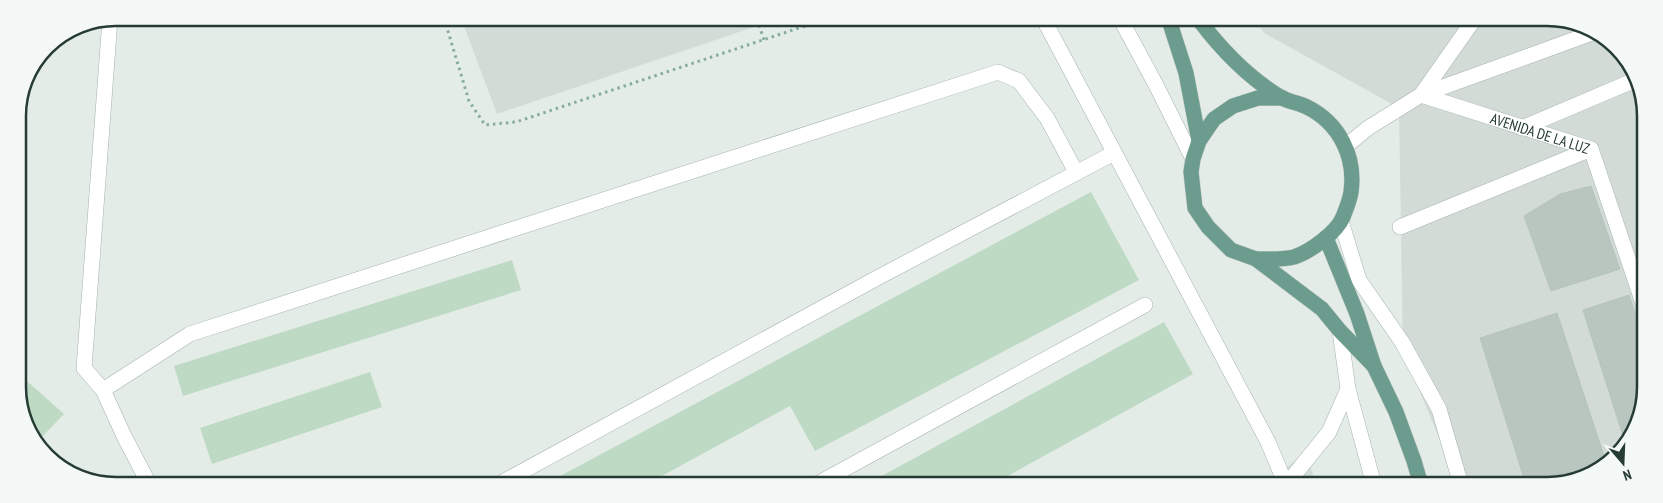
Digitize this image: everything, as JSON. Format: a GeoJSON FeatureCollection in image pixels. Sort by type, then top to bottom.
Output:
{"type":"FeatureCollection","features":[{"type":"Feature","properties":{"kind":"main road"},"geometry":{"type":"LineString","coordinates":[[1171,26],[1186,73],[1199,141]]}},
{"type":"Feature","properties":{"kind":"main road"},"geometry":{"type":"LineString","coordinates":[[1208,27],[1257,79],[1283,98],[1307,106],[1328,122],[1346,146],[1352,169],[1351,193],[1341,221],[1326,238],[1294,257],[1256,259]]}},
{"type":"Feature","properties":{"kind":"main road"},"geometry":{"type":"LineString","coordinates":[[1283,98],[1258,98],[1233,106],[1214,119],[1199,141],[1193,159],[1191,172],[1195,208],[1208,228],[1231,250],[1256,259],[1322,309],[1340,331],[1374,366]]}},
{"type":"Feature","properties":{"kind":"main road"},"geometry":{"type":"LineString","coordinates":[[1326,238],[1357,314],[1374,366],[1396,412],[1419,477]]}},
{"type":"Feature","properties":{"kind":"street"},"geometry":{"type":"LineString","coordinates":[[1047,26],[1268,442],[1283,477]]}},
{"type":"Feature","properties":{"kind":"street"},"geometry":{"type":"LineString","coordinates":[[1124,26],[1193,159]]}},
{"type":"Feature","properties":{"kind":"street"},"geometry":{"type":"LineString","coordinates":[[1421,95],[1469,26]]}},
{"type":"Feature","properties":{"kind":"street"},"geometry":{"type":"LineString","coordinates":[[109,27],[84,368],[103,390],[145,477]]}},
{"type":"Feature","properties":{"kind":"street"},"geometry":{"type":"LineString","coordinates":[[1346,146],[1368,128],[1421,95],[1586,35]]}},
{"type":"Feature","properties":{"kind":"street"},"geometry":{"type":"LineString","coordinates":[[103,390],[190,334],[998,72],[1019,81],[1047,118],[1076,172]]}},
{"type":"Feature","properties":{"kind":"street"},"geometry":{"type":"LineString","coordinates":[[1522,128],[1630,82]]}},
{"type":"Feature","properties":{"kind":"street","name":"AVENIDA DE LA LUZ"},"geometry":{"type":"LineString","coordinates":[[1421,95],[1591,149],[1637,285]]}},
{"type":"Feature","properties":{"kind":"street"},"geometry":{"type":"LineString","coordinates":[[1400,227],[1591,149]]}},
{"type":"Feature","properties":{"kind":"street"},"geometry":{"type":"LineString","coordinates":[[512,477],[877,278],[1114,153]]}},
{"type":"Feature","properties":{"kind":"street"},"geometry":{"type":"LineString","coordinates":[[1341,221],[1358,280],[1402,342],[1439,409],[1459,477]]}},
{"type":"Feature","properties":{"kind":"street"},"geometry":{"type":"LineString","coordinates":[[829,477],[1145,305]]}},
{"type":"Feature","properties":{"kind":"street"},"geometry":{"type":"LineString","coordinates":[[1340,331],[1348,390],[1372,477]]}},
{"type":"Feature","properties":{"kind":"street"},"geometry":{"type":"LineString","coordinates":[[1292,477],[1329,432],[1348,390]]}},
{"type":"Feature","properties":{"kind":"path"},"geometry":{"type":"LineString","coordinates":[[446,26],[469,101],[485,125],[516,122],[805,26]]}},
{"type":"Feature","properties":{"kind":"path"},"geometry":{"type":"LineString","coordinates":[[759,26],[764,40]]}},
{"type":"Feature","properties":{"kind":"shaded area"},"geometry":{"type":"Polygon","coordinates":[[[464,26],[756,26],[497,114],[464,26]]]}},
{"type":"Feature","properties":{"kind":"shaded area"},"geometry":{"type":"Polygon","coordinates":[[[1260,26],[1558,27],[1570,29],[1597,41],[1622,66],[1632,87],[1637,116],[1637,387],[1634,410],[1622,437],[1598,438],[1598,460],[1592,465],[1576,472],[1553,477],[1456,477],[1403,352],[1399,108],[1264,33],[1260,26]]]}},
{"type":"Feature","properties":{"kind":"shaded area"},"geometry":{"type":"Polygon","coordinates":[[[1306,452],[1314,477],[1274,477],[1306,452]]]}},
{"type":"Feature","properties":{"kind":"green space"},"geometry":{"type":"Polygon","coordinates":[[[1091,192],[1139,280],[815,451],[790,406],[660,477],[558,477],[1091,192]]]}},
{"type":"Feature","properties":{"kind":"green space"},"geometry":{"type":"Polygon","coordinates":[[[512,260],[521,290],[183,396],[174,366],[512,260]]]}},
{"type":"Feature","properties":{"kind":"green space"},"geometry":{"type":"Polygon","coordinates":[[[1164,322],[1193,374],[1006,477],[880,477],[1164,322]]]}},
{"type":"Feature","properties":{"kind":"green space"},"geometry":{"type":"Polygon","coordinates":[[[370,372],[382,407],[212,464],[200,428],[370,372]]]}},
{"type":"Feature","properties":{"kind":"green space"},"geometry":{"type":"Polygon","coordinates":[[[26,380],[64,414],[41,437],[31,416],[26,380]]]}},
{"type":"Feature","properties":{"kind":"building"},"geometry":{"type":"Polygon","coordinates":[[[1591,186],[1620,269],[1551,291],[1524,216],[1560,194],[1591,186]]]}},
{"type":"Feature","properties":{"kind":"building"},"geometry":{"type":"Polygon","coordinates":[[[1629,295],[1637,319],[1637,387],[1634,410],[1623,435],[1583,310],[1629,295]]]}},
{"type":"Feature","properties":{"kind":"building"},"geometry":{"type":"Polygon","coordinates":[[[1557,313],[1598,438],[1598,460],[1581,470],[1564,475],[1523,477],[1480,338],[1557,313]]]}}]}
